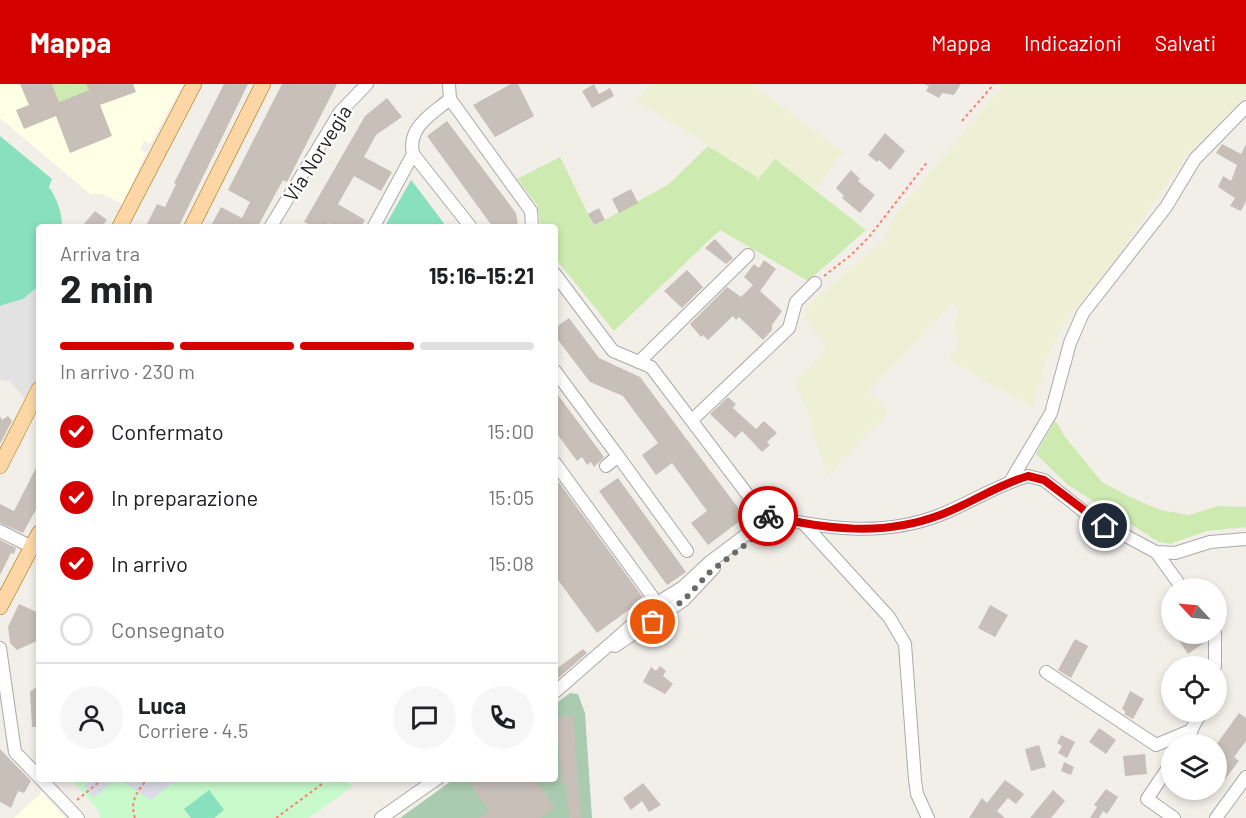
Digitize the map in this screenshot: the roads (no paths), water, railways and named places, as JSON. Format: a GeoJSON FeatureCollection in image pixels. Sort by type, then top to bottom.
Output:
{"type":"FeatureCollection","features":[{"type":"Feature","properties":{"kind":"main road"},"geometry":{"type":"LineString","coordinates":[[121,224],[194,84]]}},
{"type":"Feature","properties":{"kind":"main road"},"geometry":{"type":"LineString","coordinates":[[193,224],[263,84]]}},
{"type":"Feature","properties":{"kind":"main road"},"geometry":{"type":"LineString","coordinates":[[0,466],[36,394]]}},
{"type":"Feature","properties":{"kind":"main road"},"geometry":{"type":"LineString","coordinates":[[0,607],[35,540]]}},
{"type":"Feature","properties":{"kind":"street","name":"Via Norvegia"},"geometry":{"type":"LineString","coordinates":[[272,224],[340,112],[367,84]]}},
{"type":"Feature","properties":{"kind":"street"},"geometry":{"type":"LineString","coordinates":[[449,84],[450,99],[531,211],[532,224]]}},
{"type":"Feature","properties":{"kind":"street"},"geometry":{"type":"LineString","coordinates":[[450,99],[421,122],[411,145],[413,154],[468,224]]}},
{"type":"Feature","properties":{"kind":"street"},"geometry":{"type":"LineString","coordinates":[[1010,482],[1051,413],[1070,343],[1083,313],[1166,207],[1195,159],[1246,107]]}},
{"type":"Feature","properties":{"kind":"street"},"geometry":{"type":"LineString","coordinates":[[375,224],[413,154]]}},
{"type":"Feature","properties":{"kind":"street"},"geometry":{"type":"LineString","coordinates":[[639,362],[748,255]]}},
{"type":"Feature","properties":{"kind":"street"},"geometry":{"type":"LineString","coordinates":[[558,278],[613,351],[651,367],[763,515],[804,524],[869,530],[904,526],[940,515],[1010,482],[1028,476],[1044,480],[1092,518],[1156,552],[1175,553],[1210,542],[1246,539]]}},
{"type":"Feature","properties":{"kind":"street"},"geometry":{"type":"LineString","coordinates":[[692,420],[789,328],[796,302],[815,283]]}},
{"type":"Feature","properties":{"kind":"street"},"geometry":{"type":"LineString","coordinates":[[558,375],[687,551]]}},
{"type":"Feature","properties":{"kind":"street"},"geometry":{"type":"LineString","coordinates":[[606,466],[618,456]]}},
{"type":"Feature","properties":{"kind":"street"},"geometry":{"type":"LineString","coordinates":[[558,467],[657,603]]}},
{"type":"Feature","properties":{"kind":"street"},"geometry":{"type":"LineString","coordinates":[[558,689],[657,603],[683,587],[711,561],[751,531],[763,515]]}},
{"type":"Feature","properties":{"kind":"street"},"geometry":{"type":"LineString","coordinates":[[598,652],[619,644],[684,600],[718,564],[759,534],[763,515]]}},
{"type":"Feature","properties":{"kind":"street"},"geometry":{"type":"LineString","coordinates":[[804,524],[889,616],[905,644],[915,780],[917,794],[928,818]]}},
{"type":"Feature","properties":{"kind":"street"},"geometry":{"type":"LineString","coordinates":[[0,531],[35,540]]}},
{"type":"Feature","properties":{"kind":"street"},"geometry":{"type":"LineString","coordinates":[[1156,552],[1175,578]]}},
{"type":"Feature","properties":{"kind":"street"},"geometry":{"type":"LineString","coordinates":[[0,648],[15,752],[36,774]]}},
{"type":"Feature","properties":{"kind":"street"},"geometry":{"type":"LineString","coordinates":[[1046,672],[1156,745],[1192,730]]}},
{"type":"Feature","properties":{"kind":"street"},"geometry":{"type":"LineString","coordinates":[[1189,734],[1196,722]]}},
{"type":"Feature","properties":{"kind":"street"},"geometry":{"type":"LineString","coordinates":[[1216,818],[1246,777]]}},
{"type":"Feature","properties":{"kind":"street"},"geometry":{"type":"LineString","coordinates":[[1161,779],[1148,799],[1174,818]]}},
{"type":"Feature","properties":{"kind":"street"},"geometry":{"type":"LineString","coordinates":[[44,782],[78,818]]}},
{"type":"Feature","properties":{"kind":"street"},"geometry":{"type":"LineString","coordinates":[[381,818],[432,782]]}}]}
